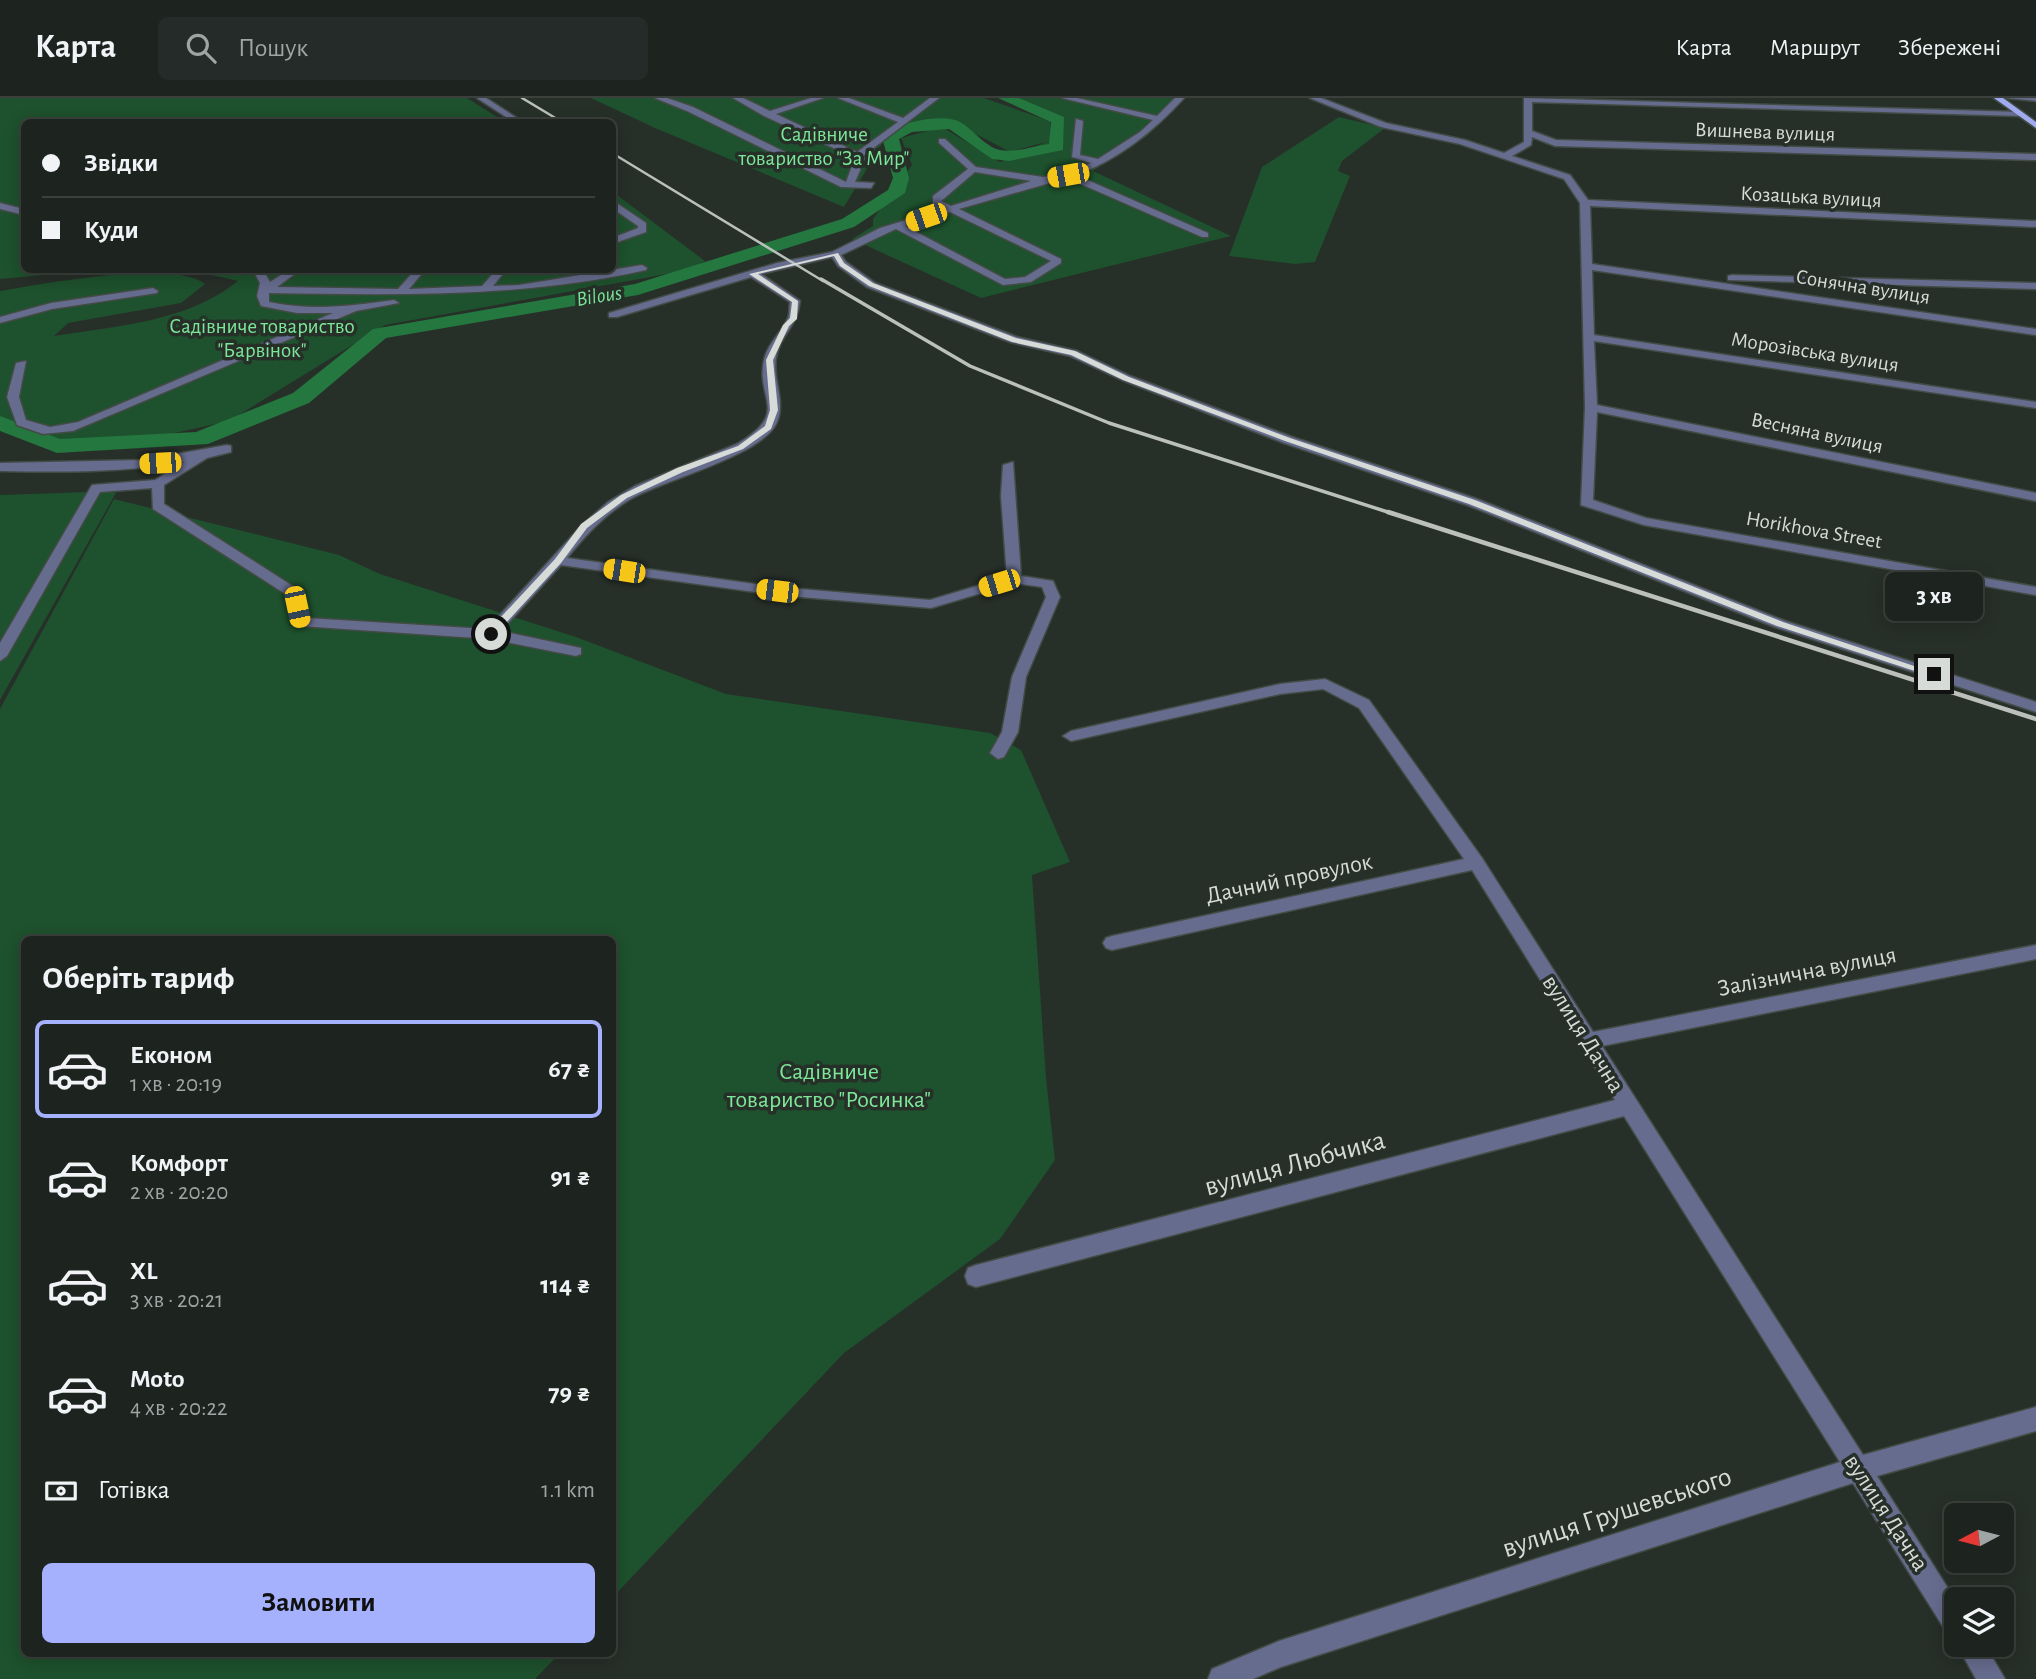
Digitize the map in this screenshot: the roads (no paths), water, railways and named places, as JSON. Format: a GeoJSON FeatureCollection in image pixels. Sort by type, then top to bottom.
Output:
{"type":"FeatureCollection","features":[{"type":"Feature","properties":{"kind":"main road"},"geometry":{"type":"LineString","coordinates":[[1998,98],[2036,126]]}},
{"type":"Feature","properties":{"kind":"street"},"geometry":{"type":"LineString","coordinates":[[481,98],[514,119]]}},
{"type":"Feature","properties":{"kind":"street"},"geometry":{"type":"LineString","coordinates":[[659,98],[849,185],[871,185]]}},
{"type":"Feature","properties":{"kind":"street"},"geometry":{"type":"LineString","coordinates":[[737,98],[859,156]]}},
{"type":"Feature","properties":{"kind":"street"},"geometry":{"type":"LineString","coordinates":[[767,114],[818,98]]}},
{"type":"Feature","properties":{"kind":"street"},"geometry":{"type":"LineString","coordinates":[[842,98],[904,121]]}},
{"type":"Feature","properties":{"kind":"street"},"geometry":{"type":"LineString","coordinates":[[859,156],[935,98]]}},
{"type":"Feature","properties":{"kind":"street"},"geometry":{"type":"LineString","coordinates":[[1066,98],[1160,119]]}},
{"type":"Feature","properties":{"kind":"street"},"geometry":{"type":"LineString","coordinates":[[613,315],[752,274],[835,254],[867,236],[1043,180],[1068,175],[1099,162],[1143,134],[1180,98]]}},
{"type":"Feature","properties":{"kind":"street"},"geometry":{"type":"LineString","coordinates":[[1314,98],[1322,104],[1384,125],[1507,155],[1567,177],[1585,202],[1591,407]]}},
{"type":"Feature","properties":{"kind":"street"},"geometry":{"type":"LineString","coordinates":[[1507,155],[1528,143],[1528,98],[2020,114]]}},
{"type":"Feature","properties":{"kind":"street"},"geometry":{"type":"LineString","coordinates":[[2011,98],[2036,99]]}},
{"type":"Feature","properties":{"kind":"street"},"geometry":{"type":"LineString","coordinates":[[1079,121],[1076,157],[1099,162]]}},
{"type":"Feature","properties":{"kind":"street","name":"Вишнева вулиця"},"geometry":{"type":"LineString","coordinates":[[1530,134],[1555,143],[2036,157]]}},
{"type":"Feature","properties":{"kind":"street"},"geometry":{"type":"LineString","coordinates":[[942,141],[973,169],[1043,180]]}},
{"type":"Feature","properties":{"kind":"street"},"geometry":{"type":"LineString","coordinates":[[849,185],[859,156]]}},
{"type":"Feature","properties":{"kind":"street"},"geometry":{"type":"LineString","coordinates":[[898,226],[1003,282],[1027,280],[1058,261],[936,202],[938,196],[973,169]]}},
{"type":"Feature","properties":{"kind":"street"},"geometry":{"type":"LineString","coordinates":[[1068,175],[1205,234]]}},
{"type":"Feature","properties":{"kind":"street","name":"Козацька вулиця"},"geometry":{"type":"LineString","coordinates":[[1585,202],[2036,224]]}},
{"type":"Feature","properties":{"kind":"street"},"geometry":{"type":"LineString","coordinates":[[0,206],[21,211]]}},
{"type":"Feature","properties":{"kind":"street"},"geometry":{"type":"LineString","coordinates":[[616,206],[643,225],[643,230],[616,240]]}},
{"type":"Feature","properties":{"kind":"street"},"geometry":{"type":"LineString","coordinates":[[835,254],[842,264],[871,285],[1014,340],[1073,353],[1126,378],[1288,440],[1472,502],[1780,624],[2036,707]]}},
{"type":"Feature","properties":{"kind":"street","name":"Сонячна вулиця"},"geometry":{"type":"LineString","coordinates":[[1587,266],[2036,331]]}},
{"type":"Feature","properties":{"kind":"street"},"geometry":{"type":"LineString","coordinates":[[616,272],[642,268]]}},
{"type":"Feature","properties":{"kind":"street"},"geometry":{"type":"LineString","coordinates":[[261,273],[266,290]]}},
{"type":"Feature","properties":{"kind":"street"},"geometry":{"type":"LineString","coordinates":[[291,273],[266,290],[262,296],[265,304],[288,310],[352,309],[394,303]]}},
{"type":"Feature","properties":{"kind":"street"},"geometry":{"type":"LineString","coordinates":[[401,292],[417,273]]}},
{"type":"Feature","properties":{"kind":"street"},"geometry":{"type":"LineString","coordinates":[[485,289],[498,273]]}},
{"type":"Feature","properties":{"kind":"street"},"geometry":{"type":"LineString","coordinates":[[266,290],[401,292],[519,288],[611,273]]}},
{"type":"Feature","properties":{"kind":"street"},"geometry":{"type":"LineString","coordinates":[[491,634],[558,561],[584,526],[624,497],[680,470],[740,447],[768,428],[774,410],[770,360],[786,325],[793,319],[795,301],[752,274]]}},
{"type":"Feature","properties":{"kind":"street","name":"Сонячна вулиця"},"geometry":{"type":"LineString","coordinates":[[1684,279],[1756,277],[2036,286]]}},
{"type":"Feature","properties":{"kind":"street"},"geometry":{"type":"LineString","coordinates":[[0,320],[51,306],[153,291]]}},
{"type":"Feature","properties":{"kind":"street"},"geometry":{"type":"LineString","coordinates":[[22,363],[13,397],[21,422],[35,431],[48,433],[82,425],[352,309]]}},
{"type":"Feature","properties":{"kind":"street","name":"Морозівська вулиця"},"geometry":{"type":"LineString","coordinates":[[1589,337],[2036,405]]}},
{"type":"Feature","properties":{"kind":"street","name":"Весняна вулиця"},"geometry":{"type":"LineString","coordinates":[[1591,407],[2036,497]]}},
{"type":"Feature","properties":{"kind":"street","name":"Horikhova Street"},"geometry":{"type":"LineString","coordinates":[[1591,407],[1586,502],[1644,521],[2036,591]]}},
{"type":"Feature","properties":{"kind":"street"},"geometry":{"type":"LineString","coordinates":[[0,467],[86,467],[160,463],[227,449]]}},
{"type":"Feature","properties":{"kind":"street"},"geometry":{"type":"LineString","coordinates":[[0,656],[96,488],[158,484],[202,456]]}},
{"type":"Feature","properties":{"kind":"street"},"geometry":{"type":"LineString","coordinates":[[1009,465],[1007,496],[1014,579]]}},
{"type":"Feature","properties":{"kind":"street"},"geometry":{"type":"LineString","coordinates":[[158,484],[158,506],[294,593],[300,622],[491,634],[576,652]]}},
{"type":"Feature","properties":{"kind":"street"},"geometry":{"type":"LineString","coordinates":[[558,561],[777,591],[931,604],[1014,579],[1048,584],[1053,597],[1019,677],[1010,732],[998,752]]}},
{"type":"Feature","properties":{"kind":"street","name":"вулиця Дачна"},"geometry":{"type":"LineString","coordinates":[[1072,736],[1280,689],[1325,684],[1364,704],[1476,863],[1944,1605]]}},
{"type":"Feature","properties":{"kind":"street","name":"Дачний провулок"},"geometry":{"type":"LineString","coordinates":[[1112,943],[1476,863]]}},
{"type":"Feature","properties":{"kind":"street","name":"Залізнична вулиця"},"geometry":{"type":"LineString","coordinates":[[1588,1041],[2036,952]]}},
{"type":"Feature","properties":{"kind":"street","name":"вулиця Любчика"},"geometry":{"type":"LineString","coordinates":[[976,1276],[1628,1105]]}},
{"type":"Feature","properties":{"kind":"street","name":"вулиця Грушевського"},"geometry":{"type":"LineString","coordinates":[[1222,1679],[1279,1654],[1857,1469],[2036,1419]]}},
{"type":"Feature","properties":{"kind":"street"},"geometry":{"type":"LineString","coordinates":[[1978,1657],[1992,1679]]}},
{"type":"Feature","properties":{"kind":"waterway","name":"Bilous"},"geometry":{"type":"LineString","coordinates":[[0,423],[57,446],[200,439],[301,398],[380,333],[638,289],[848,223],[896,193],[901,178],[890,137],[908,128],[953,124],[992,154],[1009,156],[1057,147],[1059,120],[1006,98]]}},
{"type":"Feature","properties":{"kind":"railway"},"geometry":{"type":"LineString","coordinates":[[522,98],[557,119]]}},
{"type":"Feature","properties":{"kind":"railway"},"geometry":{"type":"LineString","coordinates":[[616,155],[823,281]]}},
{"type":"Feature","properties":{"kind":"railway"},"geometry":{"type":"LineString","coordinates":[[821,279],[970,366],[1109,423],[1394,514]]}},
{"type":"Feature","properties":{"kind":"railway"},"geometry":{"type":"LineString","coordinates":[[1388,512],[2036,719]]}},
{"type":"Feature","properties":{"kind":"park label","name":"Садівниче товариство \"За Мир\""},"geometry":{"type":"Point","coordinates":[824,146]}},
{"type":"Feature","properties":{"kind":"park label","name":"Садівниче товариство \"Барвінок\""},"geometry":{"type":"Point","coordinates":[262,338]}},
{"type":"Feature","properties":{"kind":"park label","name":"Садівниче товариство \"Росинка\""},"geometry":{"type":"Point","coordinates":[829,1086]}}]}
